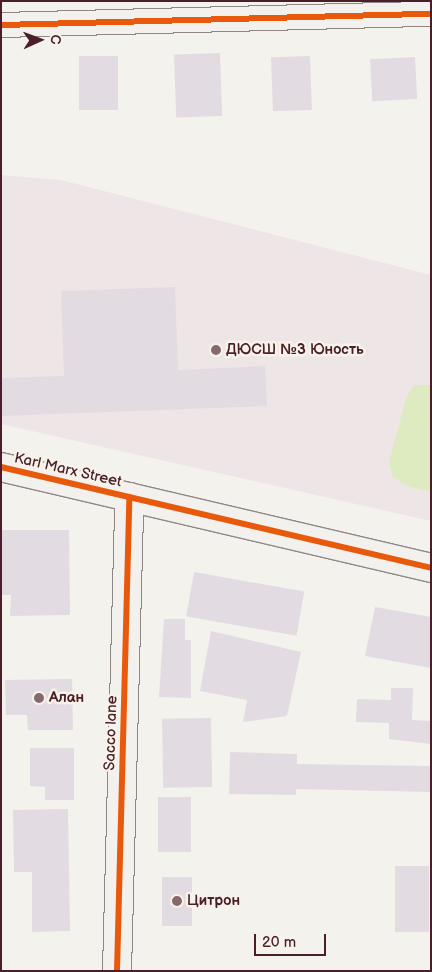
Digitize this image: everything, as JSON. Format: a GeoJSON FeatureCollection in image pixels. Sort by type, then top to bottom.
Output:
{"type":"FeatureCollection","features":[{"type":"Feature","properties":{"kind":"street"},"geometry":{"type":"LineString","coordinates":[[1,25],[431,14]]}},
{"type":"Feature","properties":{"kind":"street","name":"Karl Marx Street"},"geometry":{"type":"LineString","coordinates":[[1,467],[431,568]]}},
{"type":"Feature","properties":{"kind":"street","name":"Sacco lane"},"geometry":{"type":"LineString","coordinates":[[117,971],[129,497]]}},
{"type":"Feature","properties":{"kind":"shaded area","name":"ДЮСШ №3 Юность"},"geometry":{"type":"Polygon","coordinates":[[[1,175],[61,180],[431,275],[431,521],[1,424],[1,175]]]}},
{"type":"Feature","properties":{"kind":"green space"},"geometry":{"type":"Polygon","coordinates":[[[414,385],[431,385],[431,492],[406,486],[392,476],[389,462],[406,398],[414,385]]]}},
{"type":"Feature","properties":{"kind":"building"},"geometry":{"type":"Polygon","coordinates":[[[220,53],[222,116],[176,118],[174,55],[220,53]]]}},
{"type":"Feature","properties":{"kind":"building"},"geometry":{"type":"Polygon","coordinates":[[[79,56],[118,56],[118,110],[79,110],[79,56]]]}},
{"type":"Feature","properties":{"kind":"building"},"geometry":{"type":"Polygon","coordinates":[[[310,56],[312,110],[273,111],[271,57],[310,56]]]}},
{"type":"Feature","properties":{"kind":"building"},"geometry":{"type":"Polygon","coordinates":[[[415,57],[417,99],[372,101],[370,59],[415,57]]]}},
{"type":"Feature","properties":{"kind":"building"},"geometry":{"type":"Polygon","coordinates":[[[175,287],[178,370],[265,366],[267,406],[1,416],[1,378],[64,376],[61,291],[175,287]]]}},
{"type":"Feature","properties":{"kind":"building"},"geometry":{"type":"Polygon","coordinates":[[[1,530],[69,530],[70,615],[10,616],[11,595],[1,595],[1,530]]]}},
{"type":"Feature","properties":{"kind":"building"},"geometry":{"type":"Polygon","coordinates":[[[194,572],[304,591],[296,636],[186,616],[194,572]]]}},
{"type":"Feature","properties":{"kind":"building"},"geometry":{"type":"Polygon","coordinates":[[[375,607],[431,617],[431,668],[365,656],[375,607]]]}},
{"type":"Feature","properties":{"kind":"building"},"geometry":{"type":"Polygon","coordinates":[[[164,619],[185,619],[185,640],[191,640],[191,698],[159,697],[164,619]]]}},
{"type":"Feature","properties":{"kind":"building"},"geometry":{"type":"Polygon","coordinates":[[[211,631],[301,652],[287,716],[243,722],[247,700],[200,691],[211,631]]]}},
{"type":"Feature","properties":{"kind":"building","name":"Алан"},"geometry":{"type":"Polygon","coordinates":[[[72,679],[73,730],[28,730],[27,715],[6,715],[5,680],[72,679]]]}},
{"type":"Feature","properties":{"kind":"building"},"geometry":{"type":"Polygon","coordinates":[[[391,688],[413,688],[412,720],[431,721],[431,744],[389,739],[389,723],[356,722],[357,699],[391,700],[391,688]]]}},
{"type":"Feature","properties":{"kind":"building"},"geometry":{"type":"Polygon","coordinates":[[[211,718],[212,787],[163,788],[162,719],[211,718]]]}},
{"type":"Feature","properties":{"kind":"building"},"geometry":{"type":"Polygon","coordinates":[[[30,748],[74,748],[74,800],[45,800],[45,787],[30,786],[30,748]]]}},
{"type":"Feature","properties":{"kind":"building"},"geometry":{"type":"Polygon","coordinates":[[[230,752],[297,754],[297,764],[431,766],[431,792],[296,789],[296,795],[229,794],[230,752]]]}},
{"type":"Feature","properties":{"kind":"building"},"geometry":{"type":"Polygon","coordinates":[[[158,797],[191,797],[191,852],[158,852],[158,797]]]}},
{"type":"Feature","properties":{"kind":"building"},"geometry":{"type":"Polygon","coordinates":[[[68,809],[70,931],[32,932],[32,872],[14,872],[13,810],[68,809]]]}},
{"type":"Feature","properties":{"kind":"building"},"geometry":{"type":"Polygon","coordinates":[[[395,866],[429,866],[429,932],[395,932],[395,866]]]}},
{"type":"Feature","properties":{"kind":"building","name":"Цитрон"},"geometry":{"type":"Polygon","coordinates":[[[162,877],[192,877],[192,926],[162,926],[162,877]]]}},
{"type":"Feature","properties":{"kind":"cycle path"},"geometry":{"type":"LineString","coordinates":[[1,25],[431,14]]}},
{"type":"Feature","properties":{"kind":"cycle path"},"geometry":{"type":"LineString","coordinates":[[1,467],[431,568]]}},
{"type":"Feature","properties":{"kind":"cycle path"},"geometry":{"type":"LineString","coordinates":[[117,971],[129,497]]}},
{"type":"Feature","properties":{"kind":"place","name":"ДЮСШ №3 Юность"},"geometry":{"type":"Point","coordinates":[216,350]}},
{"type":"Feature","properties":{"kind":"place","name":"Алан"},"geometry":{"type":"Point","coordinates":[39,698]}},
{"type":"Feature","properties":{"kind":"place","name":"Цитрон"},"geometry":{"type":"Point","coordinates":[177,901]}}]}
